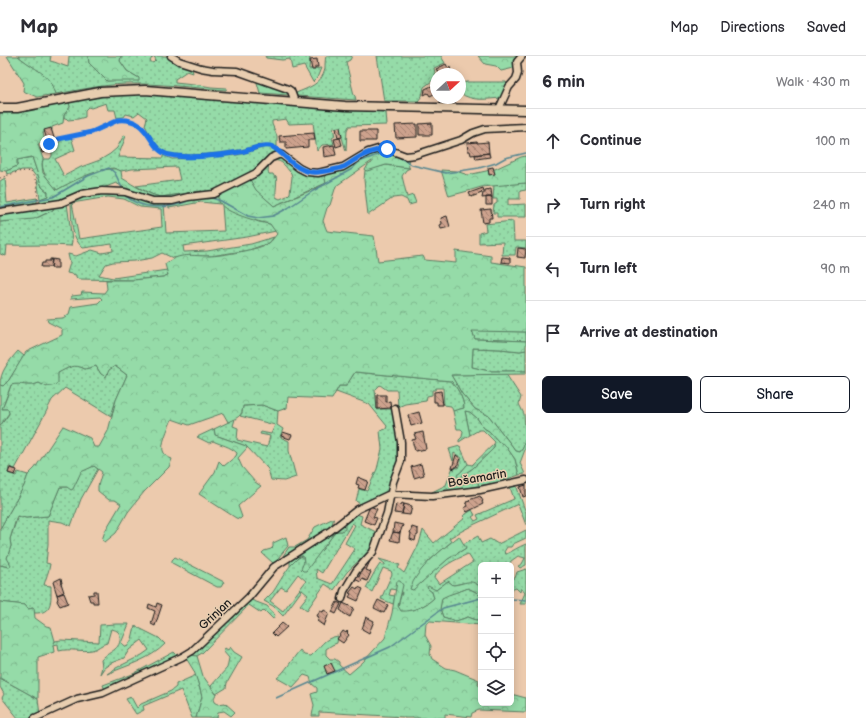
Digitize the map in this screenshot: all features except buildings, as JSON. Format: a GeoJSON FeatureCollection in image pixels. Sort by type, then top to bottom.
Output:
{"type":"FeatureCollection","features":[{"type":"Feature","properties":{"kind":"main road"},"geometry":{"type":"LineString","coordinates":[[0,108],[16,108],[100,92],[146,90],[345,106],[526,110]]}},
{"type":"Feature","properties":{"kind":"street"},"geometry":{"type":"LineString","coordinates":[[171,56],[182,62],[201,68],[237,71],[288,89],[291,91],[295,102]]}},
{"type":"Feature","properties":{"kind":"street"},"geometry":{"type":"LineString","coordinates":[[499,109],[509,87],[516,79],[518,73],[518,62],[522,56]]}},
{"type":"Feature","properties":{"kind":"street"},"geometry":{"type":"LineString","coordinates":[[0,212],[61,203],[82,194],[102,191],[122,191],[153,202],[172,201],[194,195],[214,194],[256,173],[271,158],[282,155],[307,172],[318,173],[343,167],[368,152],[378,149],[387,149],[406,156],[415,155],[461,140],[484,129],[526,127]]}},
{"type":"Feature","properties":{"kind":"street"},"geometry":{"type":"LineString","coordinates":[[342,599],[344,591],[356,571],[373,552],[387,513],[392,482],[401,461],[401,442],[395,408]]}},
{"type":"Feature","properties":{"kind":"street","name":"Bošamarin"},"geometry":{"type":"LineString","coordinates":[[432,496],[480,490],[526,480]]}},
{"type":"Feature","properties":{"kind":"street","name":"Grinjan"},"geometry":{"type":"LineString","coordinates":[[35,718],[76,699],[103,693],[192,651],[249,598],[274,567],[330,531],[358,510],[390,494],[432,496]]}},
{"type":"Feature","properties":{"kind":"path"},"geometry":{"type":"LineString","coordinates":[[49,144],[58,139],[92,132],[118,120],[123,120],[135,122],[141,125],[160,151],[167,155],[178,157],[214,155],[241,152],[265,146],[276,148],[282,155]]}},
{"type":"Feature","properties":{"kind":"path"},"geometry":{"type":"LineString","coordinates":[[0,178],[27,170],[31,172],[37,183],[38,201]]}},
{"type":"Feature","properties":{"kind":"green space"},"geometry":{"type":"Polygon","coordinates":[[[7,56],[18,56],[40,72],[51,82],[56,94],[37,97],[23,91],[24,83],[7,56]]]}},
{"type":"Feature","properties":{"kind":"green space"},"geometry":{"type":"Polygon","coordinates":[[[18,56],[51,56],[50,61],[68,67],[69,56],[88,56],[89,63],[107,81],[139,78],[127,71],[120,61],[121,56],[153,56],[150,61],[153,63],[156,60],[154,56],[169,56],[191,65],[193,73],[187,71],[175,79],[175,82],[227,88],[226,90],[163,85],[125,84],[56,94],[51,82],[18,56]]]}},
{"type":"Feature","properties":{"kind":"green space"},"geometry":{"type":"Polygon","coordinates":[[[88,56],[121,56],[120,61],[127,71],[139,78],[139,81],[107,81],[89,63],[88,56]]]}},
{"type":"Feature","properties":{"kind":"green space"},"geometry":{"type":"Polygon","coordinates":[[[265,56],[293,56],[294,58],[298,56],[310,56],[309,69],[321,68],[317,78],[313,82],[304,66],[292,69],[290,59],[282,60],[266,58],[265,56]]]}},
{"type":"Feature","properties":{"kind":"green space"},"geometry":{"type":"Polygon","coordinates":[[[326,56],[352,56],[350,60],[346,62],[356,100],[297,96],[296,93],[314,85],[321,78],[325,69],[326,56]]]}},
{"type":"Feature","properties":{"kind":"green space"},"geometry":{"type":"Polygon","coordinates":[[[377,56],[442,56],[445,63],[434,68],[430,68],[430,82],[424,87],[422,96],[418,101],[384,101],[377,56]]]}},
{"type":"Feature","properties":{"kind":"green space"},"geometry":{"type":"Polygon","coordinates":[[[478,56],[518,56],[514,63],[514,68],[501,71],[496,66],[485,64],[478,56]]]}},
{"type":"Feature","properties":{"kind":"green space"},"geometry":{"type":"Polygon","coordinates":[[[256,79],[288,90],[289,95],[260,93],[256,79]]]}},
{"type":"Feature","properties":{"kind":"green space"},"geometry":{"type":"Polygon","coordinates":[[[466,82],[506,82],[508,86],[501,98],[475,99],[466,96],[466,82]]]}},
{"type":"Feature","properties":{"kind":"green space"},"geometry":{"type":"Polygon","coordinates":[[[118,94],[184,96],[386,112],[387,125],[349,126],[347,130],[346,151],[339,127],[333,128],[335,136],[332,138],[334,144],[322,145],[317,151],[313,123],[289,124],[286,119],[272,121],[277,136],[277,147],[272,145],[263,145],[224,153],[180,155],[165,152],[156,144],[145,125],[147,118],[139,112],[134,116],[126,114],[124,117],[117,118],[115,110],[108,110],[106,103],[91,108],[88,107],[85,110],[85,117],[68,120],[66,118],[64,119],[64,115],[70,107],[69,102],[118,94]]]}},
{"type":"Feature","properties":{"kind":"green space"},"geometry":{"type":"Polygon","coordinates":[[[69,102],[70,107],[64,115],[63,123],[52,127],[52,130],[43,133],[45,141],[38,144],[43,159],[43,173],[57,190],[98,171],[114,169],[121,171],[122,178],[156,196],[161,197],[202,191],[202,193],[154,199],[135,194],[116,183],[79,196],[40,204],[40,199],[48,196],[48,192],[42,187],[32,157],[17,160],[17,166],[6,171],[0,170],[0,112],[69,102]]]}},
{"type":"Feature","properties":{"kind":"green space"},"geometry":{"type":"Polygon","coordinates":[[[124,135],[126,136],[118,157],[163,158],[163,155],[172,159],[237,155],[265,147],[271,147],[276,150],[276,153],[252,173],[214,192],[202,193],[202,191],[161,197],[155,196],[136,186],[180,180],[177,167],[132,169],[121,171],[113,168],[102,170],[57,190],[44,172],[42,163],[43,159],[50,159],[52,156],[52,149],[64,138],[71,137],[75,150],[55,159],[64,176],[110,154],[117,148],[124,135]]]}},
{"type":"Feature","properties":{"kind":"green space"},"geometry":{"type":"Polygon","coordinates":[[[385,151],[408,158],[409,168],[386,165],[367,171],[365,170],[368,165],[372,163],[372,161],[336,186],[323,221],[327,231],[374,236],[378,261],[423,256],[425,260],[456,263],[456,251],[491,256],[491,262],[526,267],[526,332],[472,331],[475,339],[526,341],[526,350],[520,351],[473,348],[472,367],[489,371],[526,371],[526,374],[451,375],[462,394],[475,409],[489,416],[516,451],[520,452],[526,440],[526,447],[520,463],[525,474],[519,475],[515,459],[505,445],[499,442],[489,431],[484,428],[477,418],[470,412],[465,411],[470,435],[459,442],[463,431],[461,429],[457,429],[453,411],[464,408],[464,405],[460,393],[451,381],[355,372],[346,386],[339,386],[332,399],[288,397],[287,408],[278,411],[262,405],[243,406],[240,415],[228,422],[223,413],[189,425],[172,419],[165,436],[163,446],[164,453],[172,459],[169,467],[144,492],[128,512],[116,533],[105,542],[102,540],[105,531],[121,504],[115,500],[109,500],[98,491],[102,472],[94,466],[81,472],[73,489],[71,490],[67,487],[60,487],[48,516],[26,518],[17,516],[10,539],[11,546],[7,558],[11,565],[10,567],[0,565],[0,529],[24,486],[28,475],[35,468],[63,426],[90,438],[94,447],[99,447],[108,431],[116,400],[127,375],[115,366],[109,370],[106,377],[101,374],[96,366],[85,369],[74,366],[58,373],[58,383],[53,386],[46,386],[39,383],[31,385],[11,385],[2,409],[8,409],[9,413],[0,426],[0,385],[3,386],[9,380],[26,352],[62,335],[62,329],[48,322],[47,319],[63,318],[69,314],[71,307],[98,303],[102,299],[100,297],[70,299],[72,296],[81,295],[82,292],[104,293],[107,289],[106,280],[133,280],[163,277],[168,275],[165,264],[170,260],[181,256],[214,256],[258,248],[269,243],[277,234],[270,224],[235,214],[223,207],[219,202],[220,193],[249,178],[256,190],[274,206],[326,184],[324,173],[372,152],[385,151]]]}},
{"type":"Feature","properties":{"kind":"green space"},"geometry":{"type":"Polygon","coordinates":[[[526,156],[526,183],[481,187],[449,196],[441,170],[456,171],[468,175],[495,169],[526,156]]]}},
{"type":"Feature","properties":{"kind":"green space"},"geometry":{"type":"Polygon","coordinates":[[[32,157],[42,187],[48,192],[48,196],[40,199],[37,178],[31,170],[22,170],[7,174],[6,171],[17,166],[17,160],[32,157]]]}},
{"type":"Feature","properties":{"kind":"green space"},"geometry":{"type":"Polygon","coordinates":[[[281,157],[304,173],[324,173],[326,183],[274,206],[255,190],[249,178],[269,162],[269,174],[273,174],[275,178],[276,176],[277,178],[276,197],[280,199],[287,196],[290,193],[291,173],[286,166],[279,161],[274,161],[273,159],[281,157]]]}},
{"type":"Feature","properties":{"kind":"green space"},"geometry":{"type":"Polygon","coordinates":[[[386,165],[410,168],[406,170],[402,176],[407,197],[413,195],[416,203],[409,205],[407,200],[401,197],[393,198],[368,215],[364,180],[365,170],[386,165]]]}},
{"type":"Feature","properties":{"kind":"green space"},"geometry":{"type":"Polygon","coordinates":[[[5,178],[7,203],[37,198],[37,204],[0,210],[0,181],[5,178]]]}},
{"type":"Feature","properties":{"kind":"green space"},"geometry":{"type":"Polygon","coordinates":[[[526,183],[526,190],[520,191],[520,199],[508,199],[508,205],[526,204],[526,217],[497,217],[497,213],[493,213],[494,205],[497,203],[497,199],[493,199],[494,185],[526,183]]]}},
{"type":"Feature","properties":{"kind":"green space"},"geometry":{"type":"Polygon","coordinates":[[[101,193],[118,193],[164,203],[166,233],[224,231],[222,205],[228,210],[259,222],[270,224],[276,231],[247,237],[183,246],[184,252],[207,251],[251,244],[274,237],[269,243],[249,250],[211,256],[187,256],[173,258],[162,253],[152,258],[106,264],[99,275],[113,278],[167,270],[168,275],[163,277],[133,280],[78,279],[76,275],[67,273],[70,263],[68,254],[76,256],[92,250],[102,253],[113,251],[112,244],[83,248],[79,243],[74,233],[72,222],[71,204],[75,198],[101,193]],[[108,197],[72,203],[79,239],[162,227],[161,209],[140,207],[124,199],[108,197]]]}},
{"type":"Feature","properties":{"kind":"green space"},"geometry":{"type":"Polygon","coordinates":[[[220,193],[218,198],[220,204],[201,202],[169,208],[168,203],[220,193]]]}},
{"type":"Feature","properties":{"kind":"green space"},"geometry":{"type":"Polygon","coordinates":[[[67,203],[72,241],[71,246],[7,245],[6,256],[0,254],[0,222],[39,217],[53,210],[53,205],[67,203]]]}},
{"type":"Feature","properties":{"kind":"green space"},"geometry":{"type":"Polygon","coordinates":[[[53,205],[53,210],[34,219],[0,222],[0,214],[53,205]]]}},
{"type":"Feature","properties":{"kind":"green space"},"geometry":{"type":"Polygon","coordinates":[[[513,221],[514,241],[526,241],[526,248],[516,247],[515,255],[502,255],[503,242],[479,243],[479,233],[486,231],[485,224],[513,221]]]}},
{"type":"Feature","properties":{"kind":"green space"},"geometry":{"type":"Polygon","coordinates":[[[472,330],[526,332],[526,341],[475,339],[472,330]]]}},
{"type":"Feature","properties":{"kind":"green space"},"geometry":{"type":"Polygon","coordinates":[[[473,348],[520,351],[526,350],[526,371],[489,371],[472,367],[473,348]]]}},
{"type":"Feature","properties":{"kind":"green space"},"geometry":{"type":"Polygon","coordinates":[[[18,351],[24,356],[9,380],[3,386],[0,385],[3,371],[18,351]]]}},
{"type":"Feature","properties":{"kind":"green space"},"geometry":{"type":"Polygon","coordinates":[[[72,365],[85,369],[96,366],[101,374],[115,366],[127,375],[111,416],[65,388],[52,400],[15,469],[9,467],[8,473],[16,476],[18,472],[28,475],[24,486],[0,529],[0,426],[9,414],[8,409],[2,409],[11,385],[31,385],[39,383],[47,387],[57,378],[58,373],[72,365]]]}},
{"type":"Feature","properties":{"kind":"green space"},"geometry":{"type":"Polygon","coordinates":[[[355,372],[451,381],[460,393],[464,408],[453,411],[451,406],[444,405],[443,388],[436,388],[435,390],[432,390],[432,395],[427,396],[426,401],[405,404],[398,407],[397,390],[387,390],[380,385],[375,390],[377,409],[392,409],[398,435],[400,458],[388,491],[360,504],[356,501],[359,489],[367,491],[377,469],[382,449],[380,431],[386,429],[387,426],[369,404],[336,392],[339,386],[346,386],[355,372]]]}},
{"type":"Feature","properties":{"kind":"green space"},"geometry":{"type":"Polygon","coordinates":[[[506,374],[521,397],[519,404],[524,414],[526,440],[520,452],[516,451],[489,416],[475,409],[462,394],[451,375],[506,374]]]}},
{"type":"Feature","properties":{"kind":"green space"},"geometry":{"type":"Polygon","coordinates":[[[262,405],[278,411],[277,425],[283,429],[280,437],[289,441],[289,451],[296,477],[284,481],[271,480],[268,469],[246,446],[215,435],[214,429],[235,419],[233,426],[238,428],[237,440],[267,447],[270,436],[260,434],[261,432],[271,434],[275,425],[240,416],[243,406],[262,405]]]}},
{"type":"Feature","properties":{"kind":"green space"},"geometry":{"type":"Polygon","coordinates":[[[465,411],[470,412],[477,418],[484,428],[489,431],[499,442],[505,445],[515,459],[519,475],[496,483],[479,486],[476,480],[443,493],[428,494],[446,485],[453,467],[458,468],[462,458],[454,453],[453,461],[449,449],[460,446],[468,464],[460,473],[463,475],[473,468],[494,448],[495,442],[483,430],[479,430],[470,435],[465,411]]]}},
{"type":"Feature","properties":{"kind":"green space"},"geometry":{"type":"Polygon","coordinates":[[[214,429],[215,435],[246,446],[247,448],[238,458],[242,467],[255,482],[261,486],[238,506],[242,517],[240,519],[236,518],[199,494],[215,472],[219,461],[224,466],[236,456],[237,453],[213,441],[209,443],[197,437],[214,429]]]}},
{"type":"Feature","properties":{"kind":"green space"},"geometry":{"type":"Polygon","coordinates":[[[494,444],[494,448],[473,468],[460,478],[458,477],[457,475],[468,464],[472,465],[494,444]]]}},
{"type":"Feature","properties":{"kind":"green space"},"geometry":{"type":"Polygon","coordinates":[[[94,466],[98,469],[81,499],[71,526],[62,522],[48,520],[46,563],[50,564],[44,585],[51,586],[51,601],[48,609],[40,613],[34,613],[33,608],[28,609],[25,605],[0,602],[0,565],[9,567],[7,558],[11,546],[10,539],[18,516],[26,518],[48,516],[60,487],[67,487],[81,471],[94,466]]]}},
{"type":"Feature","properties":{"kind":"green space"},"geometry":{"type":"Polygon","coordinates":[[[476,480],[479,486],[443,493],[443,490],[447,488],[476,480]]]}},
{"type":"Feature","properties":{"kind":"green space"},"geometry":{"type":"Polygon","coordinates":[[[515,482],[526,513],[526,525],[518,504],[473,525],[449,538],[451,542],[429,561],[414,581],[421,582],[448,559],[466,548],[463,544],[478,536],[481,543],[490,539],[498,544],[526,530],[526,538],[513,544],[511,547],[507,547],[504,552],[506,554],[526,544],[526,565],[520,568],[518,566],[522,564],[525,558],[518,556],[510,562],[478,562],[478,585],[464,583],[453,585],[448,581],[436,590],[427,588],[432,592],[434,598],[427,604],[405,612],[400,612],[398,606],[402,592],[397,582],[396,590],[391,589],[389,595],[395,596],[393,604],[381,599],[392,574],[391,571],[383,568],[372,592],[366,588],[380,564],[385,565],[379,559],[400,565],[398,568],[404,573],[419,544],[423,530],[434,543],[465,518],[463,516],[472,510],[475,515],[472,517],[475,521],[479,519],[477,515],[514,499],[510,487],[515,482]],[[468,554],[445,566],[434,577],[439,584],[473,562],[468,554]]]}},
{"type":"Feature","properties":{"kind":"green space"},"geometry":{"type":"Polygon","coordinates":[[[356,514],[362,516],[360,524],[378,533],[371,549],[347,572],[334,590],[325,584],[307,610],[300,605],[308,595],[302,590],[283,616],[273,606],[264,601],[273,592],[294,561],[303,556],[304,562],[322,550],[336,531],[342,531],[345,522],[356,514]],[[352,523],[322,573],[316,569],[317,578],[332,584],[355,549],[345,543],[355,525],[352,523]],[[298,574],[286,590],[281,587],[270,601],[283,611],[306,581],[298,574]]]}},
{"type":"Feature","properties":{"kind":"green space"},"geometry":{"type":"Polygon","coordinates":[[[334,518],[331,527],[283,559],[283,556],[289,547],[295,547],[307,540],[315,527],[334,518]]]}},
{"type":"Feature","properties":{"kind":"green space"},"geometry":{"type":"Polygon","coordinates":[[[345,522],[345,529],[342,531],[336,531],[306,571],[301,569],[304,562],[303,556],[300,556],[290,566],[290,559],[345,522]]]}},
{"type":"Feature","properties":{"kind":"green space"},"geometry":{"type":"Polygon","coordinates":[[[459,536],[466,548],[448,559],[413,590],[410,589],[413,581],[424,566],[459,536]]]}},
{"type":"Feature","properties":{"kind":"green space"},"geometry":{"type":"Polygon","coordinates":[[[286,537],[288,546],[279,557],[279,561],[274,564],[262,553],[271,549],[273,547],[273,543],[286,537]]]}},
{"type":"Feature","properties":{"kind":"green space"},"geometry":{"type":"Polygon","coordinates":[[[175,557],[224,582],[221,587],[217,587],[172,563],[172,560],[175,557]]]}},
{"type":"Feature","properties":{"kind":"green space"},"geometry":{"type":"Polygon","coordinates":[[[526,569],[526,604],[520,604],[525,593],[521,588],[520,592],[516,588],[514,589],[514,578],[517,572],[526,569]]]}},
{"type":"Feature","properties":{"kind":"green space"},"geometry":{"type":"Polygon","coordinates":[[[397,581],[400,581],[403,585],[398,606],[401,611],[410,611],[419,608],[434,598],[432,592],[427,588],[428,586],[436,590],[448,581],[453,585],[471,582],[477,585],[478,594],[468,588],[442,598],[440,609],[443,617],[456,621],[468,617],[478,620],[478,625],[430,621],[426,623],[425,635],[431,646],[430,654],[432,659],[446,668],[478,680],[478,706],[514,706],[514,695],[526,698],[526,712],[479,710],[472,713],[471,717],[445,714],[445,718],[404,718],[319,712],[319,716],[312,716],[314,705],[311,694],[317,692],[317,688],[312,684],[310,677],[304,675],[293,687],[277,678],[300,650],[304,655],[311,656],[323,643],[333,637],[338,636],[337,643],[326,649],[326,655],[330,659],[335,659],[339,662],[339,665],[349,674],[363,662],[385,638],[392,613],[397,581]]]}},
{"type":"Feature","properties":{"kind":"green space"},"geometry":{"type":"Polygon","coordinates":[[[468,588],[476,592],[478,594],[478,620],[468,617],[456,621],[443,617],[440,608],[442,597],[468,588]]]}},
{"type":"Feature","properties":{"kind":"green space"},"geometry":{"type":"Polygon","coordinates":[[[251,600],[267,606],[275,615],[273,619],[264,610],[261,613],[249,605],[202,653],[197,656],[191,655],[251,600]]]}},
{"type":"Feature","properties":{"kind":"green space"},"geometry":{"type":"Polygon","coordinates":[[[0,602],[25,605],[28,609],[34,608],[35,618],[46,626],[51,627],[55,641],[53,645],[54,652],[38,657],[38,699],[0,678],[0,602]]]}},
{"type":"Feature","properties":{"kind":"green space"},"geometry":{"type":"Polygon","coordinates":[[[129,624],[121,643],[127,647],[132,639],[135,626],[159,638],[165,644],[146,658],[107,674],[149,650],[142,640],[129,650],[124,658],[111,663],[104,668],[100,674],[102,667],[101,660],[119,645],[120,636],[117,631],[111,629],[107,643],[92,650],[59,651],[58,644],[53,645],[55,641],[61,640],[99,642],[100,625],[129,624]]]}},
{"type":"Feature","properties":{"kind":"green space"},"geometry":{"type":"Polygon","coordinates":[[[230,647],[234,652],[242,657],[227,683],[226,688],[216,694],[211,686],[227,668],[229,658],[223,651],[225,648],[228,650],[230,647]]]}},
{"type":"Feature","properties":{"kind":"green space"},"geometry":{"type":"Polygon","coordinates":[[[174,652],[178,656],[105,690],[103,685],[133,674],[174,652]]]}},
{"type":"Feature","properties":{"kind":"green space"},"geometry":{"type":"Polygon","coordinates":[[[191,655],[197,656],[203,676],[216,694],[214,698],[215,702],[218,704],[225,703],[235,712],[231,716],[224,711],[218,712],[217,718],[196,718],[202,697],[194,671],[186,658],[191,655]]]}},
{"type":"Feature","properties":{"kind":"green space"},"geometry":{"type":"Polygon","coordinates":[[[196,675],[202,697],[196,718],[192,718],[181,690],[143,706],[144,710],[136,714],[126,699],[131,697],[137,708],[141,704],[171,691],[176,687],[176,684],[196,675]]]}},
{"type":"Feature","properties":{"kind":"green space"},"geometry":{"type":"Polygon","coordinates":[[[0,678],[38,699],[40,715],[34,718],[18,718],[2,698],[4,694],[0,687],[0,678]]]}},
{"type":"Feature","properties":{"kind":"waterway"},"geometry":{"type":"LineString","coordinates":[[209,197],[221,201],[248,216],[258,218],[273,216],[352,169],[359,162],[380,154],[391,153]]}},
{"type":"Feature","properties":{"kind":"waterway"},"geometry":{"type":"LineString","coordinates":[[396,155],[412,165],[446,173],[479,168],[496,163],[505,158],[526,153]]}},
{"type":"Feature","properties":{"kind":"waterway"},"geometry":{"type":"LineString","coordinates":[[0,207],[53,197],[88,176],[109,168],[115,173],[123,190]]}},
{"type":"Feature","properties":{"kind":"waterway"},"geometry":{"type":"LineString","coordinates":[[124,194],[131,200],[138,203],[156,207],[165,207],[190,200]]}},
{"type":"Feature","properties":{"kind":"waterway"},"geometry":{"type":"LineString","coordinates":[[276,698],[390,647],[443,608],[478,599]]}},
{"type":"Feature","properties":{"kind":"waterway"},"geometry":{"type":"LineString","coordinates":[[514,599],[526,600]]}},
{"type":"Feature","properties":{"kind":"route"},"geometry":{"type":"LineString","coordinates":[[49,144],[58,139],[92,132],[118,120],[130,120],[141,125],[160,151],[167,155],[178,157],[214,155],[241,152],[271,146],[276,148],[282,155],[299,168],[307,172],[318,173],[343,167],[368,152],[378,149],[387,149]]}}]}
